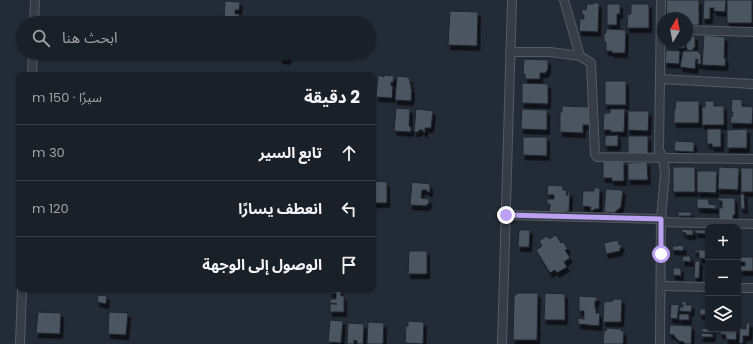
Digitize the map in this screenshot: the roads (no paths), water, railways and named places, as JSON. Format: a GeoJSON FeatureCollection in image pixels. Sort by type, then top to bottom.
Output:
{"type":"FeatureCollection","features":[{"type":"Feature","properties":{"kind":"street"},"geometry":{"type":"LineString","coordinates":[[34,16],[35,0]]}},
{"type":"Feature","properties":{"kind":"street"},"geometry":{"type":"LineString","coordinates":[[502,344],[512,0]]}},
{"type":"Feature","properties":{"kind":"street"},"geometry":{"type":"LineString","coordinates":[[564,0],[580,56]]}},
{"type":"Feature","properties":{"kind":"street"},"geometry":{"type":"LineString","coordinates":[[661,0],[661,12]]}},
{"type":"Feature","properties":{"kind":"street"},"geometry":{"type":"LineString","coordinates":[[693,30],[753,32]]}},
{"type":"Feature","properties":{"kind":"street"},"geometry":{"type":"LineString","coordinates":[[660,344],[661,220],[665,174],[663,157],[659,150],[661,48]]}},
{"type":"Feature","properties":{"kind":"street"},"geometry":{"type":"LineString","coordinates":[[510,52],[550,52],[580,56],[591,63],[595,154],[597,157],[753,158]]}},
{"type":"Feature","properties":{"kind":"street"},"geometry":{"type":"LineString","coordinates":[[32,72],[33,60]]}},
{"type":"Feature","properties":{"kind":"street"},"geometry":{"type":"LineString","coordinates":[[660,79],[753,84]]}},
{"type":"Feature","properties":{"kind":"street"},"geometry":{"type":"LineString","coordinates":[[506,215],[753,224]]}},
{"type":"Feature","properties":{"kind":"street"},"geometry":{"type":"LineString","coordinates":[[660,286],[705,287]]}},
{"type":"Feature","properties":{"kind":"street"},"geometry":{"type":"LineString","coordinates":[[741,288],[753,288]]}},
{"type":"Feature","properties":{"kind":"street"},"geometry":{"type":"LineString","coordinates":[[20,344],[22,292]]}}]}
